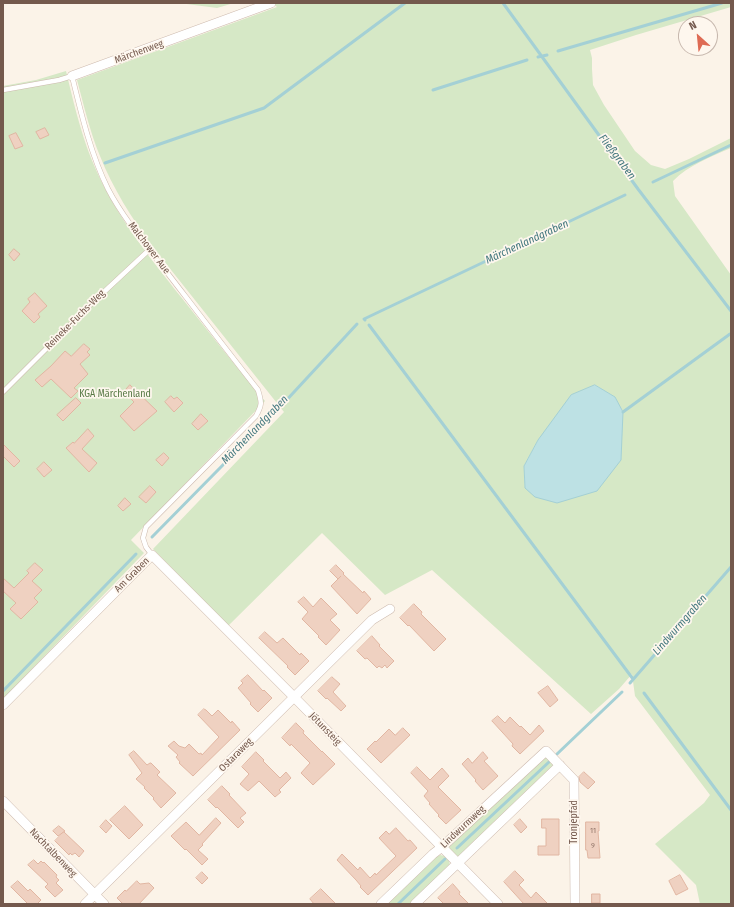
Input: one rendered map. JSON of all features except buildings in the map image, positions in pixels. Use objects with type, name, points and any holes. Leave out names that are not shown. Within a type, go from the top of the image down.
[{"type":"street","name":"Märchenweg","points":[[72,76],[271,3]]},
{"type":"street","name":"Jötunsteig","points":[[152,554],[498,904]]},
{"type":"street","name":"Am Graben","points":[[3,705],[152,554]]},
{"type":"street","name":"Ostaraweg","points":[[85,904],[372,620],[390,609]]},
{"type":"street","name":"Lindwurmweg","points":[[381,904],[546,751]]},
{"type":"street","name":"Tronjepfad","points":[[546,751],[574,780],[575,904]]},
{"type":"street","points":[[415,904],[560,765]]},
{"type":"street","name":"Nachtalbenweg","points":[[3,801],[104,904]]},
{"type":"lane","name":"Märchenweg","points":[[3,90],[72,76]]},
{"type":"lane","name":"Malchower Aue","points":[[72,76],[81,114],[102,175],[109,190],[124,215],[150,250],[258,390],[261,401]]},
{"type":"lane","name":"Reineke-Fuchs-Weg","points":[[3,392],[91,304],[150,250]]},
{"type":"lane","name":"Am Graben","points":[[152,554],[146,547],[143,538],[146,527],[256,416],[260,409],[261,401]]},
{"type":"green space","points":[[179,3],[234,3],[217,8]]},
{"type":"green space","points":[[272,3],[731,3],[731,7],[700,16],[678,16],[678,23],[590,50],[592,58],[593,85],[604,105],[635,151],[651,165],[665,169],[731,138],[731,148],[693,166],[673,181],[675,196],[731,275],[731,904],[700,904],[696,885],[655,844],[704,803],[710,795],[635,696],[632,674],[619,689],[591,714],[432,570],[385,595],[322,533],[228,626],[153,549],[284,412],[152,246],[130,214],[117,192],[96,147],[77,80],[277,7]],"holes":[[[595,385],[614,397],[623,412],[525,488],[524,466],[538,440]]]},
{"type":"green space","name":"KGA Märchenland","points":[[66,71],[87,147],[109,196],[131,231],[156,265],[265,401],[131,540],[144,553],[3,699],[3,86],[36,80]]},
{"type":"green space","points":[[548,757],[555,765],[458,857],[450,850],[449,846],[544,758]]},
{"type":"green space","points":[[440,855],[445,856],[448,859],[450,867],[410,904],[387,904],[434,858]]},
{"type":"water","points":[[595,385],[615,397],[623,412],[621,460],[597,491],[557,503],[535,497],[525,488],[524,466],[538,440],[571,395]]},
{"type":"waterway","points":[[105,163],[264,108],[405,3]]},
{"type":"waterway","name":"Fließgraben","points":[[503,3],[638,189],[731,311]]},
{"type":"waterway","points":[[558,51],[722,3]]},
{"type":"waterway","name":"Fließgraben","points":[[538,57],[547,55]]},
{"type":"waterway","points":[[433,90],[527,60]]},
{"type":"waterway","points":[[653,182],[731,145]]},
{"type":"waterway","name":"Märchenlandgraben","points":[[365,320],[364,319],[625,195]]},
{"type":"waterway","name":"Märchenlandgraben","points":[[152,537],[282,405],[357,324]]},
{"type":"waterway","points":[[369,325],[633,679]]},
{"type":"waterway","points":[[623,412],[730,334]]},
{"type":"waterway","name":"Märchenlandgraben","points":[[3,691],[136,554]]},
{"type":"waterway","name":"Lindwurmgraben","points":[[630,683],[731,567]]},
{"type":"waterway","name":"Lindwurmgraben","points":[[557,754],[622,692]]},
{"type":"waterway","points":[[644,693],[731,810]]},
{"type":"waterway","name":"Lindwurmgraben","points":[[457,848],[549,762]]},
{"type":"waterway","name":"Lindwurmgraben","points":[[398,904],[445,859]]}]
